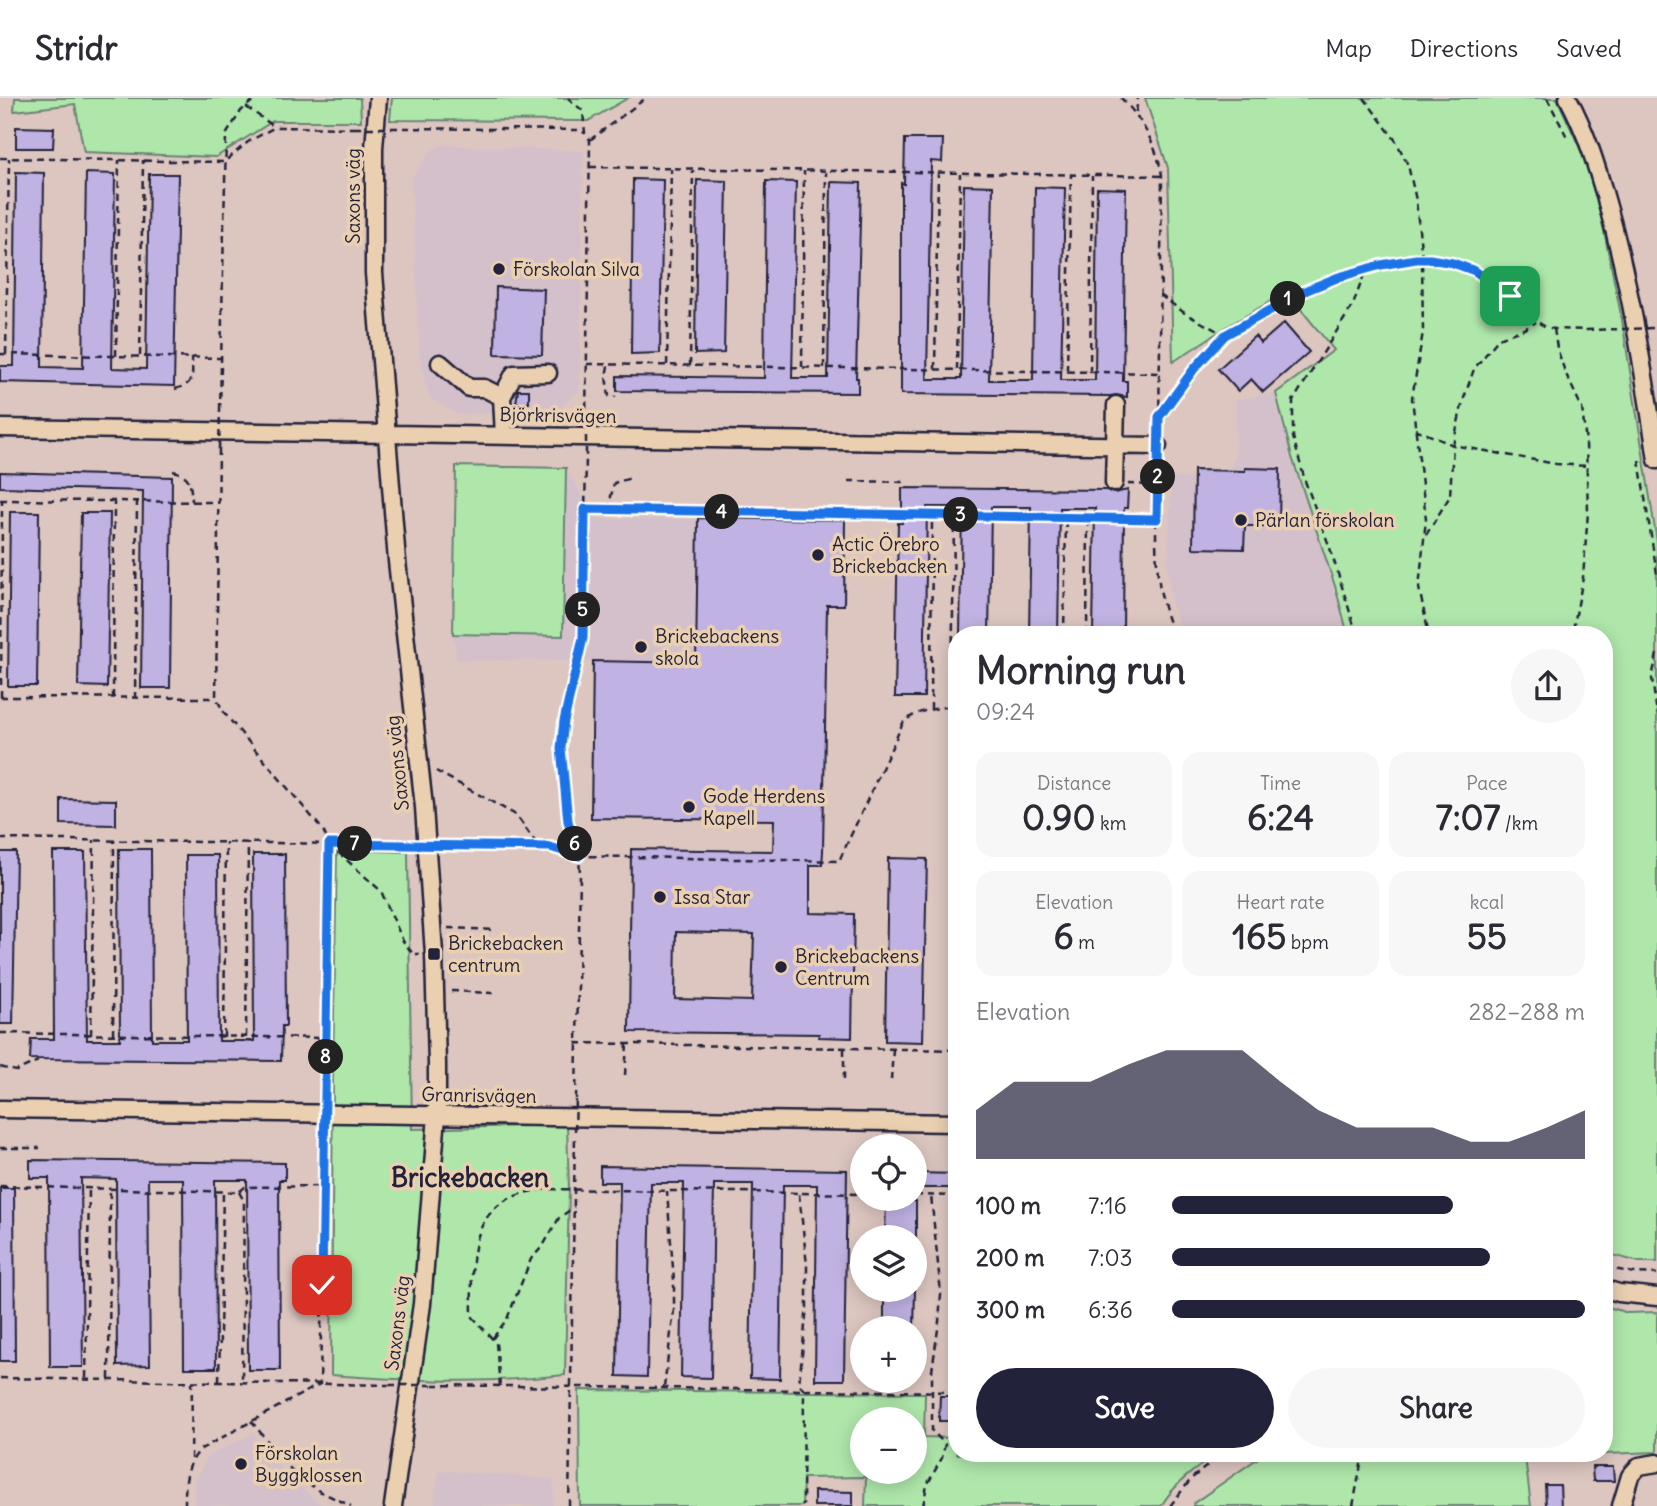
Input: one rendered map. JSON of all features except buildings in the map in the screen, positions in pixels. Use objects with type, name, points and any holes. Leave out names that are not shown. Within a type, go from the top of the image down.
[{"type":"street","name":"Saxons väg","points":[[378,98],[373,223],[385,434],[419,762],[435,954],[437,1115],[422,1304],[393,1506]]},
{"type":"street","points":[[1568,98],[1594,159],[1622,255],[1641,350],[1657,460]]},
{"type":"street","points":[[440,363],[469,388],[484,387],[502,397]]},
{"type":"street","points":[[504,436],[502,397],[514,374],[548,373]]},
{"type":"street","points":[[1115,483],[1116,405]]},
{"type":"street","name":"Björkrisvägen","points":[[0,428],[1158,446]]},
{"type":"street","name":"Granrisvägen","points":[[0,1109],[948,1123]]},
{"type":"street","points":[[1613,1291],[1657,1297]]},
{"type":"street","points":[[1620,1506],[1630,1476],[1639,1466],[1657,1462]]},
{"type":"path","points":[[256,98],[230,126],[226,135],[216,698],[225,714],[323,830],[329,844],[320,1384]]},
{"type":"path","points":[[568,98],[583,111],[585,133],[590,140],[583,638],[566,708],[561,748],[568,821],[579,856],[580,874],[569,1506]]},
{"type":"path","points":[[590,140],[646,98]]},
{"type":"path","points":[[1121,98],[1136,112],[1160,161],[1162,176],[1158,584],[1171,626]]},
{"type":"path","points":[[1136,112],[1138,98]]},
{"type":"path","points":[[1364,98],[1396,141],[1408,164],[1416,200],[1422,259],[1423,332],[1412,398],[1426,519],[1419,589],[1427,626]]},
{"type":"path","points":[[1547,98],[1570,143]]},
{"type":"path","points":[[246,107],[275,127]]},
{"type":"path","points":[[0,158],[225,162],[248,142],[275,127],[577,130],[585,133]]},
{"type":"path","points":[[6,354],[9,158]]},
{"type":"path","points":[[116,356],[120,160]]},
{"type":"path","points":[[140,356],[143,160]]},
{"type":"path","points":[[590,167],[1162,176]]},
{"type":"path","points":[[667,365],[671,169]]},
{"type":"path","points":[[690,366],[693,169]]},
{"type":"path","points":[[802,368],[804,170]]},
{"type":"path","points":[[824,368],[826,171]]},
{"type":"path","points":[[934,370],[939,173]]},
{"type":"path","points":[[957,370],[960,173]]},
{"type":"path","points":[[1067,372],[1071,174]]},
{"type":"path","points":[[1090,372],[1092,174]]},
{"type":"path","points":[[1159,417],[1194,369],[1225,335],[1307,290],[1366,270],[1422,259],[1453,263],[1475,271],[1510,296],[1536,322],[1554,329],[1657,328]]},
{"type":"path","points":[[1354,626],[1305,481],[1293,437],[1293,401],[1353,305],[1366,270]]},
{"type":"path","points":[[1160,295],[1186,314],[1225,335]]},
{"type":"path","points":[[1424,538],[1450,496],[1453,445],[1462,401],[1474,369],[1499,338],[1536,322]]},
{"type":"path","points":[[1621,326],[1623,335]]},
{"type":"path","points":[[1554,329],[1565,372],[1582,408],[1587,466],[1588,512],[1583,578],[1574,626]]},
{"type":"path","points":[[0,354],[220,358]]},
{"type":"path","points":[[175,389],[186,386],[191,381],[192,357]]},
{"type":"path","points":[[587,364],[1159,373]]},
{"type":"path","points":[[608,366],[606,377],[609,396],[616,397]]},
{"type":"path","points":[[1415,429],[1453,445],[1556,464],[1587,466]]},
{"type":"path","points":[[1639,458],[1657,574]]},
{"type":"path","points":[[173,471],[189,478],[192,501]]},
{"type":"path","points":[[608,510],[614,483],[631,478]]},
{"type":"path","points":[[848,481],[907,482]]},
{"type":"path","points":[[1115,483],[1158,485]]},
{"type":"path","points":[[216,698],[0,697],[1,500],[218,502]]},
{"type":"path","points":[[113,698],[114,501]]},
{"type":"path","points":[[135,699],[138,501]]},
{"type":"path","points":[[585,509],[1157,519]]},
{"type":"path","points":[[931,709],[932,515]]},
{"type":"path","points":[[953,626],[954,515]]},
{"type":"path","points":[[1064,626],[1066,517]]},
{"type":"path","points":[[1087,626],[1088,517]]},
{"type":"path","points":[[1657,654],[1652,678],[1657,714]]},
{"type":"path","points":[[0,839],[550,847],[579,856],[839,861],[903,723],[910,716],[948,707]]},
{"type":"path","points":[[419,762],[516,815],[539,847]]},
{"type":"path","points":[[91,1035],[94,840]]},
{"type":"path","points":[[113,1035],[114,840]]},
{"type":"path","points":[[224,1037],[226,842]]},
{"type":"path","points":[[246,1037],[248,842]]},
{"type":"path","points":[[329,844],[381,891],[403,942],[414,954],[435,954]]},
{"type":"path","points":[[448,928],[494,930]]},
{"type":"path","points":[[451,992],[493,993]]},
{"type":"path","points":[[0,1033],[326,1038]]},
{"type":"path","points":[[576,1044],[948,1050]]},
{"type":"path","points":[[625,1075],[627,1044]]},
{"type":"path","points":[[844,1048],[845,1079]]},
{"type":"path","points":[[891,1080],[893,1049]]},
{"type":"path","points":[[0,1068],[16,1071],[38,1061]]},
{"type":"path","points":[[0,1148],[40,1148]]},
{"type":"path","points":[[0,1186],[239,1192],[245,1187],[324,1186]]},
{"type":"path","points":[[86,1379],[89,1188]]},
{"type":"path","points":[[109,1380],[110,1189]]},
{"type":"path","points":[[500,1386],[496,1343],[472,1316],[471,1278],[478,1235],[487,1214],[503,1200],[526,1191],[574,1190],[850,1194]]},
{"type":"path","points":[[664,1387],[674,1310],[667,1191]]},
{"type":"path","points":[[219,1382],[223,1192]]},
{"type":"path","points":[[239,1192],[244,1201],[242,1382]]},
{"type":"path","points":[[799,1194],[807,1265],[806,1318],[799,1384],[804,1390],[803,1506]]},
{"type":"path","points":[[927,1195],[948,1196]]},
{"type":"path","points":[[923,1506],[927,1485],[942,1458],[945,1444],[932,1431],[932,1371],[941,1294],[931,1195]]},
{"type":"path","points":[[493,1338],[507,1319],[531,1259],[543,1247],[559,1218],[574,1207]]},
{"type":"path","points":[[1613,1269],[1657,1275]]},
{"type":"path","points":[[0,1378],[948,1392]]},
{"type":"path","points":[[185,1506],[185,1482],[191,1460],[192,1381]]},
{"type":"path","points":[[191,1460],[201,1449],[320,1384]]},
{"type":"path","points":[[251,1421],[293,1472],[319,1491],[351,1506]]},
{"type":"path","points":[[1170,1506],[1192,1478],[1212,1462]]},
{"type":"path","points":[[1353,1506],[1361,1462]]},
{"type":"shaded area","name":"Förskolan Silva","points":[[441,145],[583,151],[580,389],[555,413],[456,414],[430,398],[420,360],[411,179],[430,152]]},
{"type":"shaded area","name":"Pärlan förskolan","points":[[1276,393],[1292,458],[1346,626],[1180,626],[1171,602],[1167,562],[1172,477],[1194,479],[1194,470],[1228,471],[1235,458],[1236,400]]},
{"type":"shaded area","name":"Brickebackens skola","points":[[456,466],[566,468],[595,519],[800,519],[798,605],[827,605],[824,791],[681,789],[680,819],[591,818],[593,661],[457,660],[453,634]]},
{"type":"shaded area","name":"Förskolan Byggklossen","points":[[253,1433],[285,1472],[322,1506],[194,1506],[194,1482],[208,1456]]},
{"type":"shaded area","points":[[439,1470],[554,1479],[553,1506],[434,1506]]},
{"type":"green space","points":[[15,98],[360,98],[361,121],[273,121],[216,157],[84,152],[75,104],[14,111]]},
{"type":"green space","points":[[392,98],[628,98],[588,121],[390,120]]},
{"type":"green space","points":[[1145,98],[1557,98],[1593,177],[1622,320],[1657,542],[1657,1262],[1639,1262],[1613,1255],[1613,626],[1346,626],[1292,457],[1276,393],[1334,350],[1287,292],[1173,362],[1168,168]]},
{"type":"green space","points":[[456,466],[566,468],[563,636],[453,634]]},
{"type":"green space","points":[[337,850],[408,852],[412,1129],[567,1125],[569,1189],[565,1375],[448,1381],[331,1375]]},
{"type":"green space","points":[[1613,1308],[1628,1313],[1657,1312],[1657,1452],[1613,1454]]},
{"type":"green space","points":[[579,1390],[925,1393],[925,1407],[850,1407],[850,1477],[803,1478],[802,1506],[580,1506]]},
{"type":"green space","points":[[927,1437],[948,1438],[948,1462],[1206,1462],[1186,1477],[1161,1506],[865,1506],[866,1484],[927,1484]]},
{"type":"green space","points":[[1253,1462],[1526,1462],[1531,1506],[1193,1506]]},
{"type":"place","name":"Förskolan Silva","points":[[499,269]]},
{"type":"place","name":"Pärlan förskolan","points":[[1241,520]]},
{"type":"place","name":"Actic Örebro Brickebacken","points":[[818,555]]},
{"type":"place","name":"Brickebackens skola","points":[[641,647]]},
{"type":"place","name":"Gode Herdens Kapell","points":[[689,807]]},
{"type":"place","name":"Issa Star","points":[[660,897]]},
{"type":"place","name":"Brickebacken centrum","points":[[434,954]]},
{"type":"place","name":"Brickebackens Centrum","points":[[781,967]]},
{"type":"place","name":"Förskolan Byggklossen","points":[[241,1464]]},
{"type":"district","name":"Brickebacken","points":[[470,1177]]},
{"type":"route","points":[[322,1285],[329,844],[550,847],[579,856],[568,821],[561,748],[564,721],[583,638],[585,509],[1157,519],[1159,417],[1194,369],[1225,335],[1307,290],[1339,277],[1381,265],[1416,259],[1453,263],[1475,271],[1510,296]]}]
